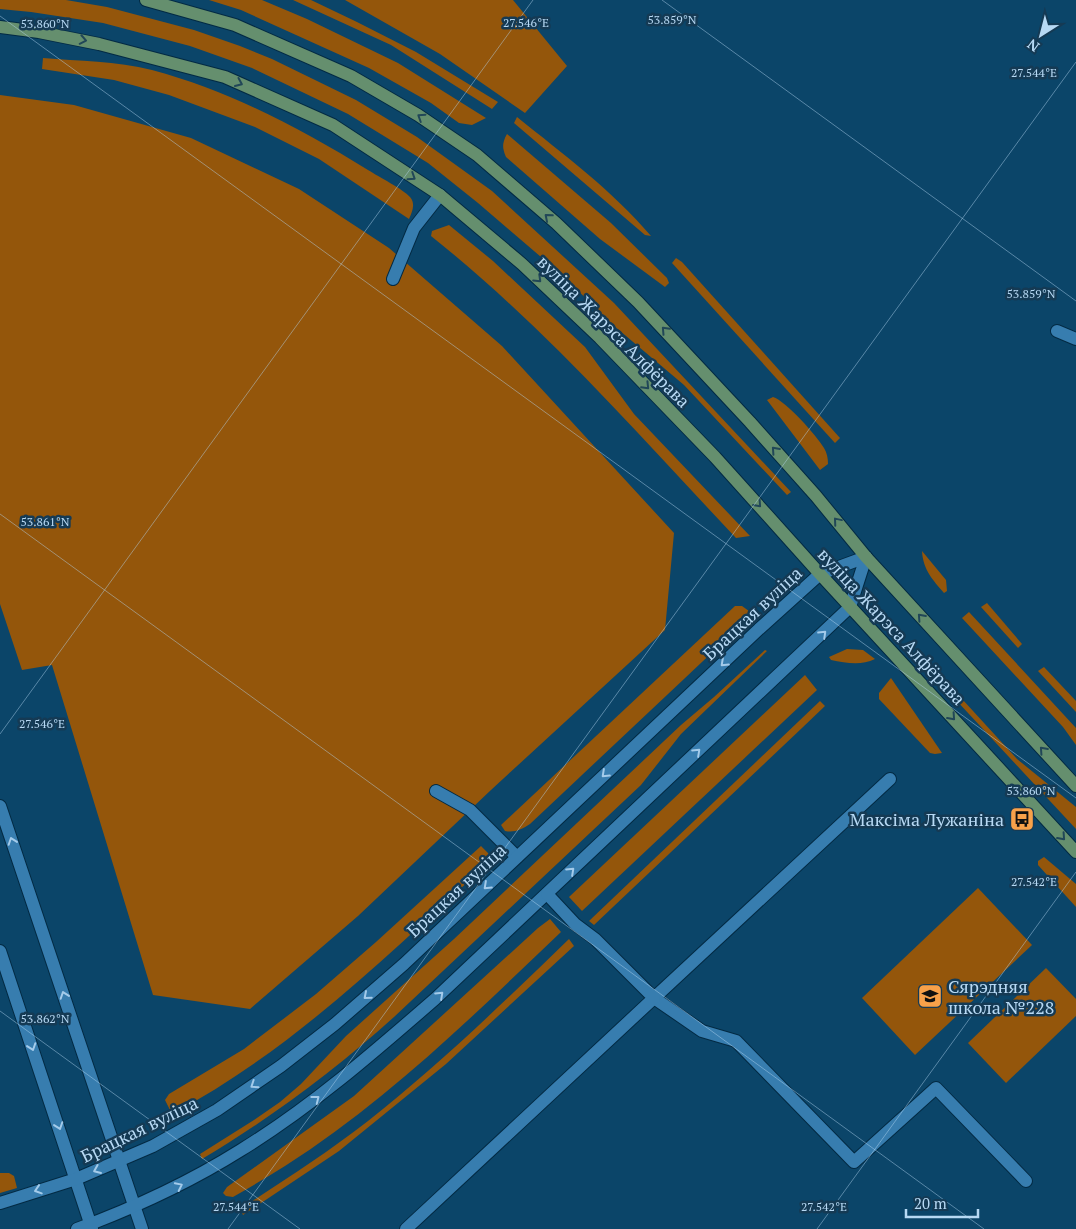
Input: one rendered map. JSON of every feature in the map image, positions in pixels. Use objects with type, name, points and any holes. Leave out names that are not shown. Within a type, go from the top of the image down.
[{"type":"main road","name":"вуліца Жарэса Алфёрава","points":[[146,0],[235,24],[351,76],[418,115],[477,155],[556,223],[638,302],[750,422],[816,496],[866,557],[1076,786]]},
{"type":"main road","name":"вуліца Жарэса Алфёрава","points":[[0,27],[39,32],[99,44],[225,77],[333,125],[440,195],[522,264],[600,338],[715,457],[850,607],[1076,852]]},
{"type":"street","points":[[393,279],[414,228],[440,195]]},
{"type":"street","points":[[1057,331],[1076,339]]},
{"type":"street","name":"Брацкая вуліца","points":[[0,1203],[76,1179],[153,1146],[217,1110],[281,1066],[335,1024],[404,964],[820,574],[866,557]]},
{"type":"street","points":[[77,1229],[92,1226],[187,1182],[242,1150],[309,1104],[365,1060],[435,999],[850,607],[866,557]]},
{"type":"street","points":[[406,1229],[890,779]]},
{"type":"street","points":[[436,791],[470,810],[517,857]]},
{"type":"street","points":[[0,806],[142,1229]]},
{"type":"street","points":[[547,894],[575,924],[595,939],[654,998],[702,1030],[736,1041],[854,1162],[936,1088],[1026,1182]]},
{"type":"street","points":[[0,951],[92,1226]]},
{"type":"shaded area","points":[[0,0],[66,0],[107,7],[194,30],[272,59],[356,100],[417,137],[492,191],[614,303],[791,492],[787,495],[684,385],[613,325],[562,275],[428,163],[348,114],[252,68],[190,46],[103,23],[0,9]]},
{"type":"shaded area","points":[[209,0],[262,0],[307,19],[398,63],[486,118],[472,125],[459,123],[431,103],[369,68],[241,10]]},
{"type":"shaded area","points":[[293,0],[311,0],[357,22],[416,52],[498,102],[492,109],[391,45]]},
{"type":"shaded area","points":[[345,0],[513,0],[567,66],[525,113],[440,54]]},
{"type":"shaded area","points":[[43,58],[111,63],[152,70],[237,100],[290,125],[402,190],[413,202],[409,219],[319,159],[255,127],[169,95],[114,80],[42,69]]},
{"type":"shaded area","points":[[0,95],[74,105],[191,138],[299,189],[389,248],[502,346],[674,533],[665,630],[491,790],[358,916],[250,1009],[153,995],[52,665],[22,670],[0,604]]},
{"type":"shaded area","points":[[517,117],[604,188],[651,236],[645,235],[514,123]]},
{"type":"shaded area","points":[[507,134],[611,223],[667,278],[669,283],[665,287],[600,239],[506,157],[503,146]]},
{"type":"shaded area","points":[[449,225],[493,261],[585,347],[634,414],[750,536],[736,538],[551,343],[472,270],[431,236],[432,231]]},
{"type":"shaded area","points":[[676,258],[682,262],[840,438],[835,443],[672,263]]},
{"type":"shaded area","points":[[773,397],[793,412],[824,448],[828,464],[820,470],[767,400]]},
{"type":"shaded area","points":[[922,551],[946,580],[947,591],[944,593],[926,569]]},
{"type":"shaded area","points":[[987,603],[1022,644],[1018,648],[981,607]]},
{"type":"shaded area","points":[[735,606],[742,606],[753,614],[530,824],[515,831],[505,831],[501,825]]},
{"type":"shaded area","points":[[969,612],[1076,728],[1076,745],[1063,727],[962,618]]},
{"type":"shaded area","points":[[847,649],[863,650],[875,659],[864,663],[853,663],[831,660],[829,657]]},
{"type":"shaded area","points":[[765,650],[767,651],[681,734],[641,785],[394,1017],[349,1056],[302,1092],[253,1127],[202,1159],[200,1154],[280,1102],[301,1084],[346,1036],[454,939],[681,725]]},
{"type":"shaded area","points":[[919,652],[1017,759],[1076,807],[1076,829],[915,656]]},
{"type":"shaded area","points":[[1044,667],[1076,701],[1076,712],[1038,671]]},
{"type":"shaded area","points":[[805,675],[817,690],[582,911],[569,897]]},
{"type":"shaded area","points":[[891,678],[942,753],[930,753],[879,699],[879,693]]},
{"type":"shaded area","points":[[820,701],[825,706],[802,728],[594,925],[589,921]]},
{"type":"shaded area","points":[[481,846],[490,858],[486,865],[337,1000],[257,1061],[216,1089],[172,1114],[165,1100],[169,1094],[244,1049],[316,994]]},
{"type":"shaded area","points":[[1044,857],[1076,884],[1076,907],[1038,865],[1038,861]]},
{"type":"shaded area","points":[[978,888],[1032,945],[915,1055],[862,998]]},
{"type":"shaded area","points":[[550,919],[561,932],[429,1056],[323,1141],[233,1197],[226,1196],[223,1193],[227,1187],[354,1096]]},
{"type":"shaded area","points":[[569,939],[574,946],[446,1064],[339,1151],[243,1215],[240,1209],[337,1144],[420,1078],[496,1010]]},
{"type":"shaded area","points":[[1046,968],[1076,999],[1076,1016],[1006,1083],[968,1043]]},
{"type":"shaded area","points":[[0,1173],[9,1173],[14,1176],[17,1188],[0,1193]]},
{"type":"place","name":"Максіма Лужаніна","points":[[1022,819]]},
{"type":"place","name":"Сярэдняя школа №228","points":[[930,996]]}]
